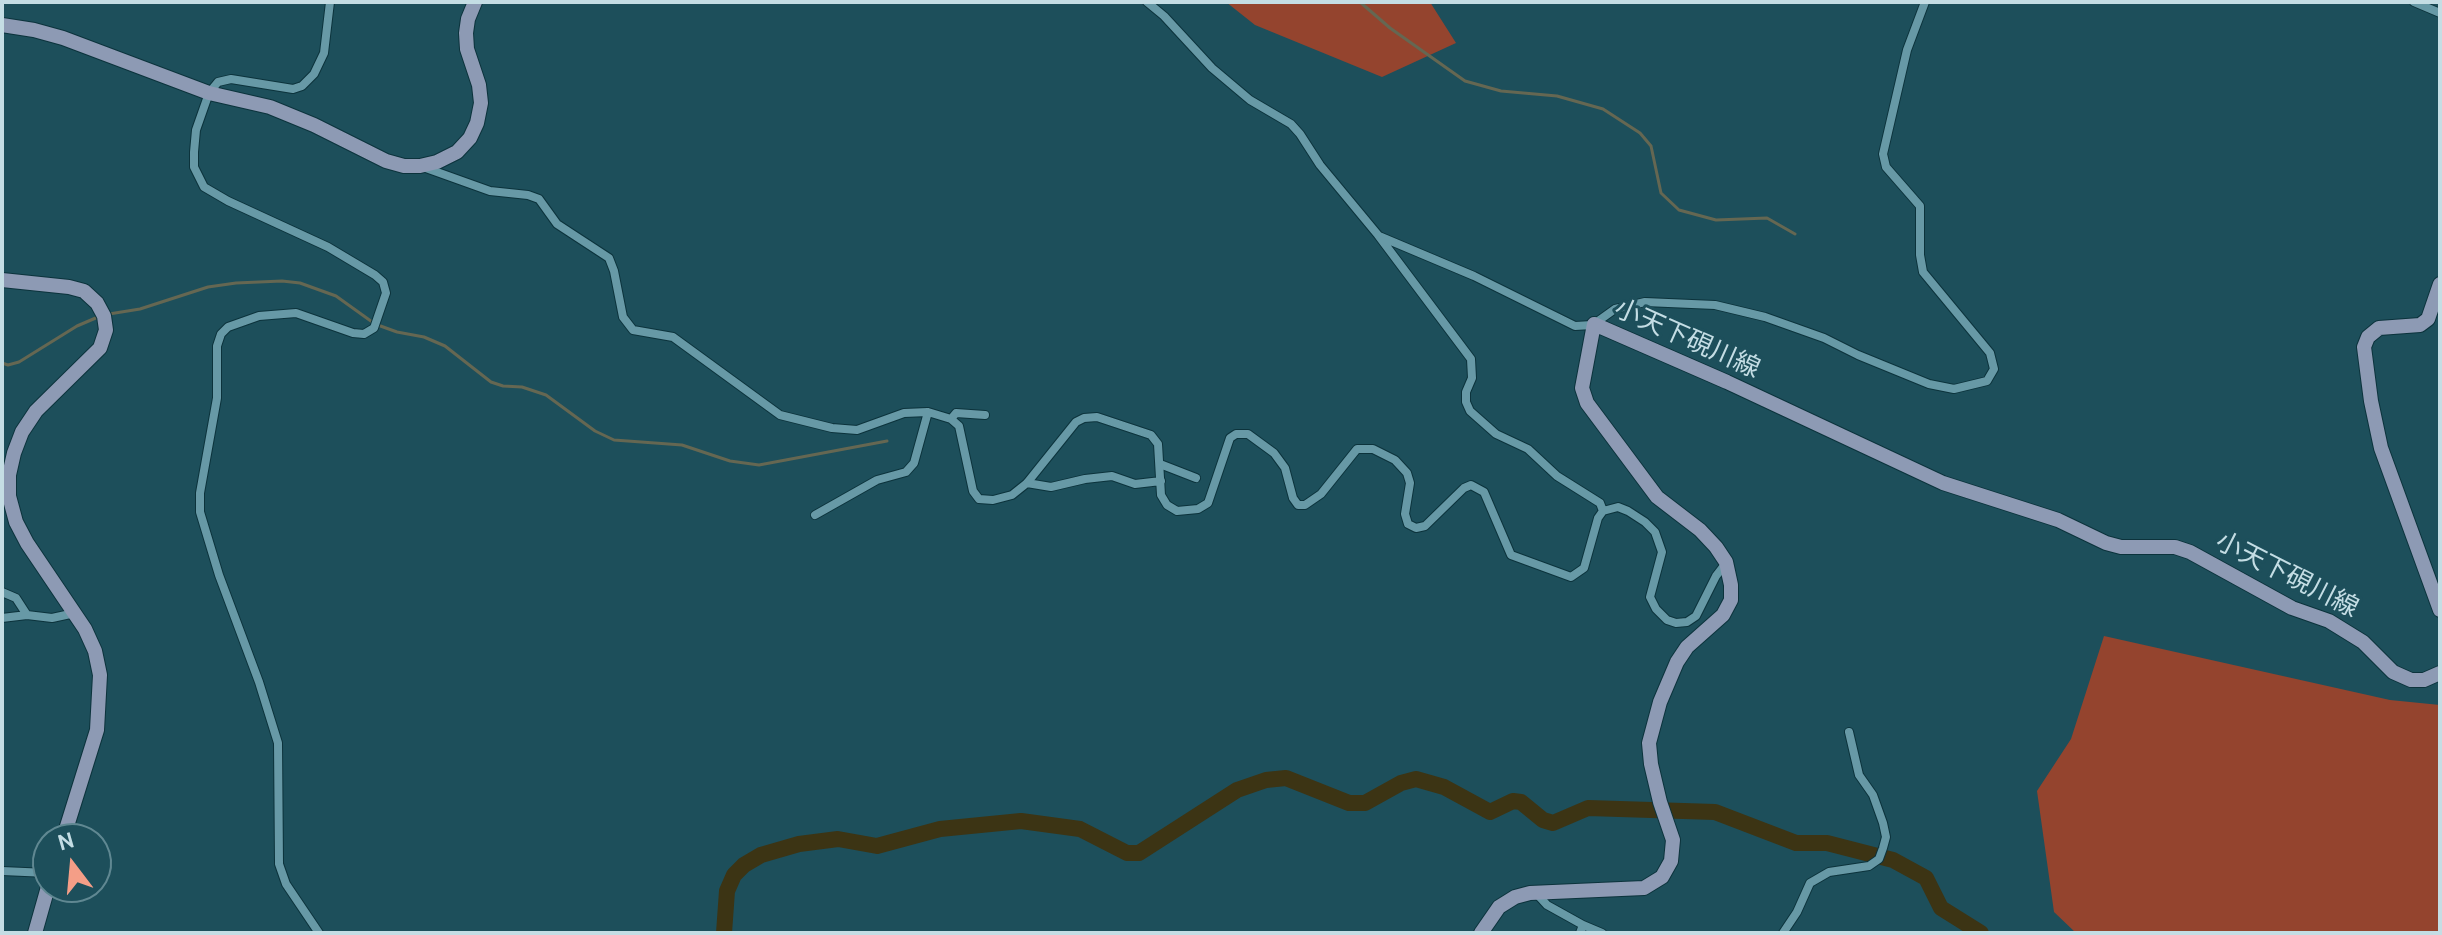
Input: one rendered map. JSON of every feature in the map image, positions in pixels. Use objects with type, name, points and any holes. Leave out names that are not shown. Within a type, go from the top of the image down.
[{"type":"main road","points":[[2,25],[63,38],[209,93],[289,113],[386,161],[420,166],[457,152],[470,138],[477,123],[481,103],[479,85],[467,49],[466,33],[475,2]]},
{"type":"main road","points":[[2,280],[84,291],[97,303],[106,330],[100,348],[36,411],[22,432],[9,475],[9,496],[16,522],[75,613],[95,651],[100,675],[101,704],[97,730],[68,823]]},
{"type":"main road","points":[[2440,284],[2428,319],[2420,325],[2379,328],[2368,337],[2364,347],[2381,448],[2440,610]]},
{"type":"main road","name":"小天下硯川線","points":[[1726,562],[1700,530],[1657,497],[1587,403],[1582,388],[1593,325],[1727,382],[1943,483],[2058,520],[2106,543],[2121,547],[2175,547],[2190,552],[2292,608],[2329,621],[2363,642],[2393,672],[2411,680],[2424,680],[2440,673]]},
{"type":"main road","points":[[1481,933],[1499,907],[1515,897],[1535,893],[1644,888],[1662,877],[1671,861],[1673,840],[1651,764],[1649,743],[1660,702],[1677,662],[1687,647],[1723,615],[1731,600],[1726,562]]},
{"type":"main road","points":[[35,933],[43,903]]},
{"type":"street","points":[[319,933],[286,884],[279,864],[278,743],[268,707],[219,575],[200,512],[200,493],[217,398],[217,346],[221,334],[228,327],[259,316],[296,313],[364,334],[374,328],[386,293],[383,282],[328,247],[204,187],[194,167],[194,152],[196,130],[209,93],[218,82],[231,79],[293,89],[302,86],[314,74],[324,53],[330,2]]},
{"type":"street","points":[[1147,2],[1212,68],[1250,100],[1291,124],[1471,359],[1472,378],[1466,392],[1470,411],[1496,434],[1528,449],[1557,476],[1600,503],[1603,511]]},
{"type":"street","points":[[1378,235],[1474,276],[1575,326],[1593,325],[1615,309],[1645,302],[1715,305],[1765,317],[1824,338],[1929,384],[1954,389],[1987,381],[1994,369],[1990,353],[1923,272],[1920,206],[1886,167],[1883,154],[1907,50],[1925,2]]},
{"type":"street","points":[[2414,2],[2440,13]]},
{"type":"street","points":[[420,166],[490,191],[539,199],[557,224],[609,258],[623,317],[633,330],[673,337],[780,415],[832,428],[857,430],[904,413],[928,412],[951,419],[959,426],[971,483],[979,499],[993,500],[1012,495],[1027,483],[1076,422],[1097,417],[1151,435],[1158,444],[1161,495],[1167,505],[1177,511],[1198,509],[1208,503],[1230,438],[1236,434],[1248,434],[1274,453],[1285,468],[1298,505],[1305,505],[1321,494],[1357,449],[1373,449],[1395,460],[1407,473],[1410,483],[1405,514],[1408,524],[1416,528],[1425,526],[1464,488],[1471,485],[1484,492],[1511,555],[1571,577],[1584,568],[1598,518],[1603,511],[1618,507],[1628,511],[1655,532],[1662,552],[1650,597],[1656,609],[1667,620],[1676,623],[1687,622],[1696,616],[1726,562]]},
{"type":"street","points":[[815,515],[877,480],[906,472],[914,463],[928,412]]},
{"type":"street","points":[[951,419],[956,413],[985,415]]},
{"type":"street","points":[[1160,464],[1196,478]]},
{"type":"street","points":[[1027,483],[1051,487],[1112,476],[1135,484],[1161,481]]},
{"type":"street","points":[[2,592],[16,598],[27,615]]},
{"type":"street","points":[[2,618],[27,615],[52,618],[75,613]]},
{"type":"street","points":[[1783,933],[1816,877],[1829,872],[1862,869],[1880,856],[1886,837],[1883,823],[1873,795],[1859,775],[1849,732]]},
{"type":"street","points":[[2,871],[32,872]]},
{"type":"street","points":[[1535,893],[1582,929],[1602,933]]},
{"type":"shaded area","points":[[1226,2],[1430,2],[1456,43],[1382,77],[1255,25]]},
{"type":"shaded area","points":[[2104,636],[2390,700],[2440,705],[2440,933],[2076,933],[2054,912],[2037,791],[2071,739]]},
{"type":"waterway","points":[[1360,2],[1390,28],[1465,81],[1501,91],[1557,96],[1603,109],[1640,133],[1651,146],[1661,193],[1679,210],[1716,220],[1767,218],[1795,234]]},
{"type":"waterway","points":[[109,314],[140,309],[208,287],[236,283],[300,283],[336,296],[375,324],[445,346],[491,382],[546,395],[595,431],[614,440],[682,445],[730,461],[759,465],[887,441]]},
{"type":"waterway","points":[[2,363],[19,362],[77,326],[98,317]]},
{"type":"waterway","points":[[724,933],[727,891],[734,875],[761,855],[799,844],[838,839],[877,846],[940,829],[1021,821],[1080,829],[1127,853],[1139,853],[1237,790],[1266,780],[1286,778],[1349,803],[1365,803],[1401,783],[1416,779],[1444,787],[1490,812],[1513,801],[1521,802],[1543,820],[1553,823],[1588,808],[1715,812],[1796,843],[1827,843],[1893,860],[1926,878],[1941,908],[1981,933]]}]
